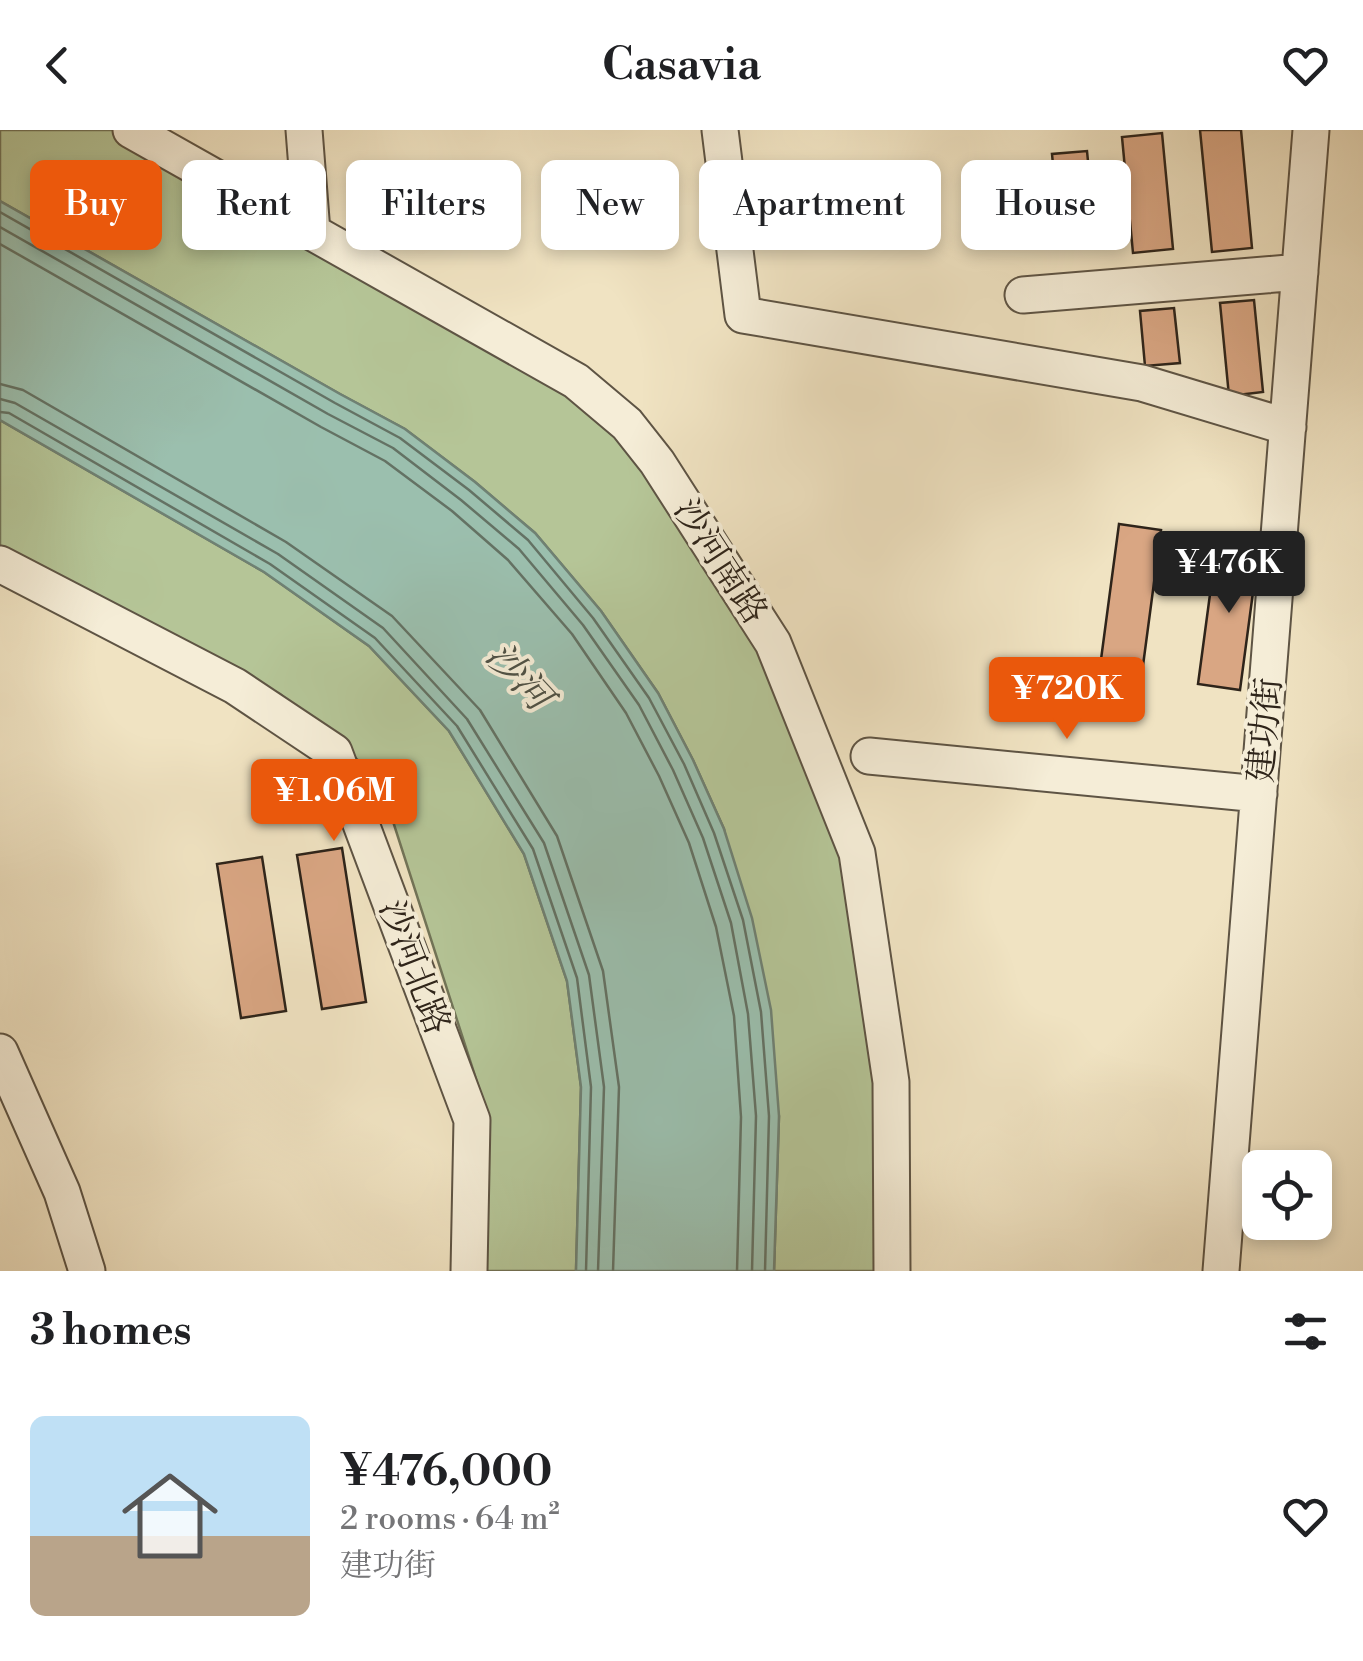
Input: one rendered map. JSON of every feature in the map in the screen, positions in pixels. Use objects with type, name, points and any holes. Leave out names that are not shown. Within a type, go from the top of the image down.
[{"type":"street","name":"沙河南路","points":[[131,130],[184,160]]},
{"type":"street","points":[[304,130],[306,160]]},
{"type":"street","points":[[720,130],[743,315],[1142,383],[1288,427]]},
{"type":"street","name":"建功街","points":[[1221,1271],[1311,130]]},
{"type":"street","name":"沙河南路","points":[[326,240],[576,381],[627,424],[657,462],[773,643],[857,853],[891,1082],[892,1271]]},
{"type":"street","points":[[1022,295],[1300,272]]},
{"type":"street","name":"沙河北路","points":[[0,564],[236,686],[334,752],[472,1120],[469,1271]]},
{"type":"street","points":[[869,756],[1259,794]]},
{"type":"street","points":[[0,1052],[62,1192],[87,1271]]},
{"type":"shaded area","points":[[0,130],[126,130],[182,164],[182,250],[325,250],[622,429],[766,648],[852,852],[886,1083],[885,1271],[774,1271],[779,1116],[724,829],[658,693],[601,611],[535,533],[405,429],[86,250],[162,250],[162,160],[30,160],[30,218],[0,201]]},
{"type":"shaded area","points":[[0,420],[264,572],[369,646],[449,731],[524,854],[567,981],[581,1087],[576,1271],[485,1271],[486,1110],[379,778],[280,694],[0,547]]},
{"type":"water","name":"沙河","points":[[0,201],[30,218],[30,250],[86,250],[405,429],[535,533],[601,611],[658,693],[724,829],[752,918],[771,1010],[779,1116],[774,1271],[576,1271],[581,1087],[567,981],[524,854],[449,731],[369,646],[264,572],[0,420]]},
{"type":"building","points":[[1200,130],[1241,130],[1252,248],[1212,252]]},
{"type":"building","points":[[1162,133],[1173,249],[1133,253],[1131,160],[1124,160],[1122,137]]},
{"type":"building","points":[[1087,151],[1088,160],[1053,160],[1052,154]]},
{"type":"building","points":[[1254,300],[1263,392],[1229,396],[1220,303]]},
{"type":"building","points":[[1174,308],[1180,363],[1145,366],[1140,311]]},
{"type":"building","points":[[1119,524],[1161,530],[1142,673],[1100,667]]},
{"type":"building","points":[[1217,542],[1259,547],[1240,690],[1198,684]]},
{"type":"building","points":[[342,848],[366,1002],[322,1009],[297,855]]},
{"type":"building","points":[[262,857],[286,1011],[241,1018],[217,864]]}]
